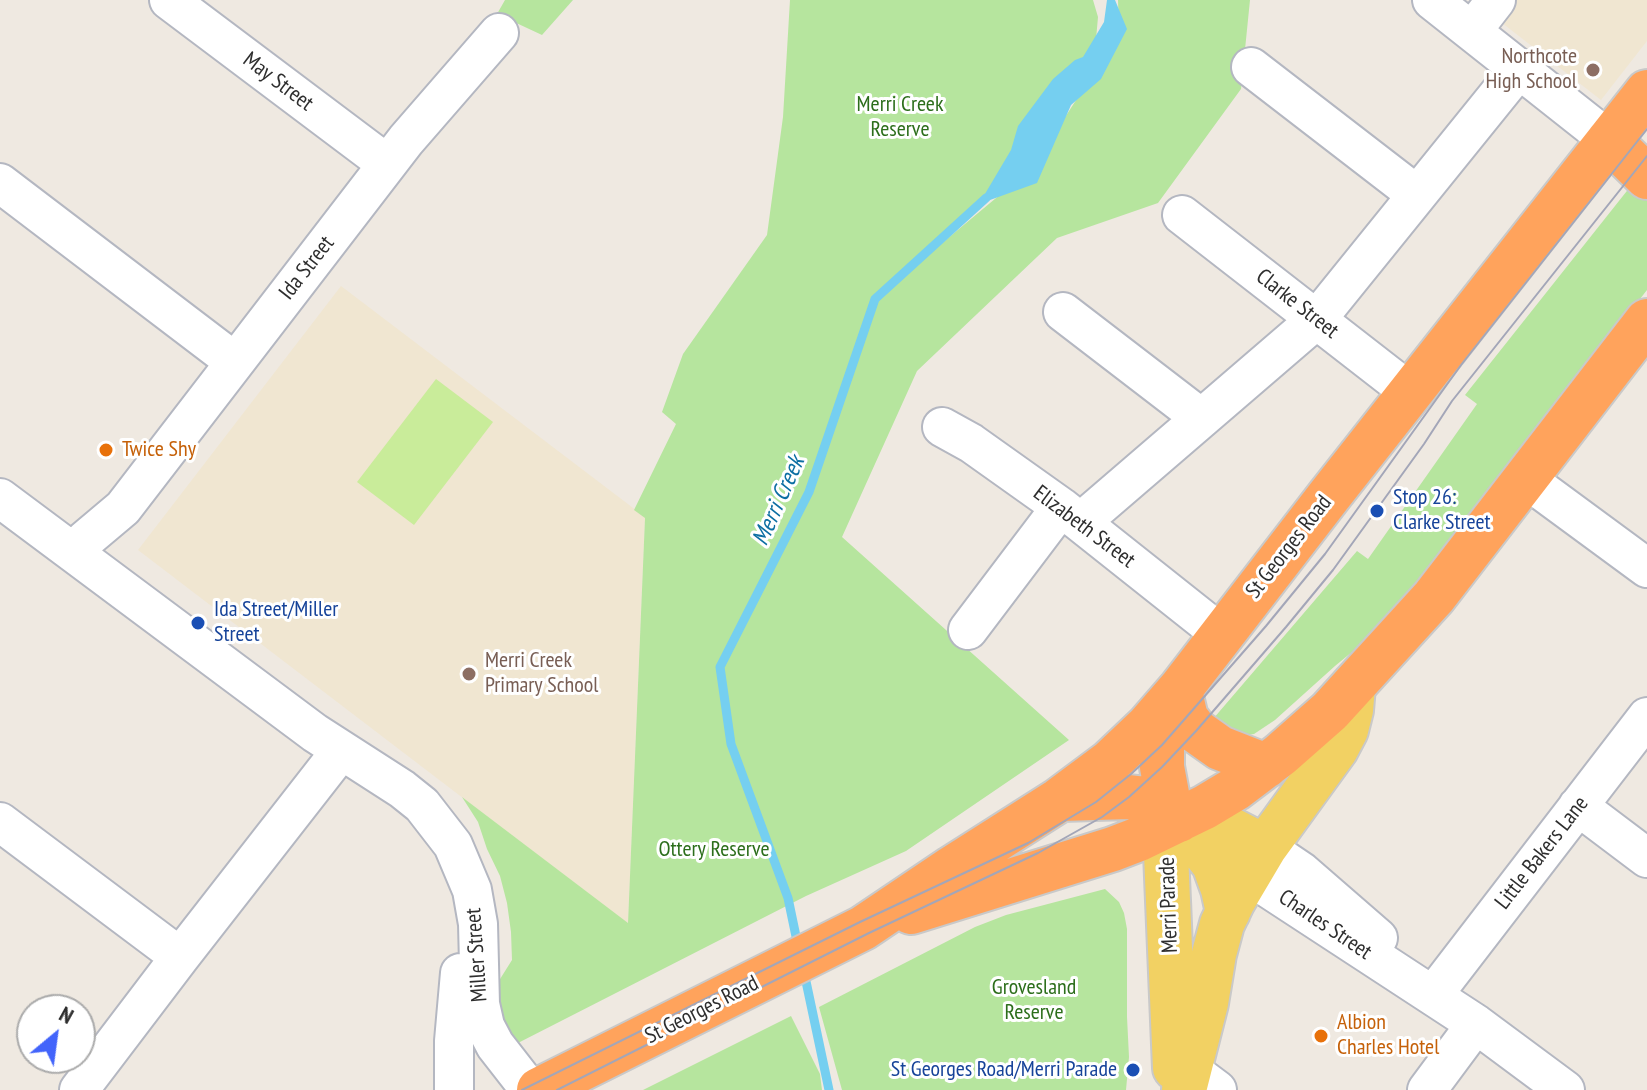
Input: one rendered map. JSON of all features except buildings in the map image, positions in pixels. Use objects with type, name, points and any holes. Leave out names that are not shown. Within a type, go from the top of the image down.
[{"type":"highway","name":"St Georges Road","points":[[539,1090],[863,928],[1050,806],[1121,752],[1181,688],[1411,393],[1628,142],[1647,92]]},
{"type":"highway","points":[[1628,142],[1647,177]]},
{"type":"highway","name":"St Georges Road","points":[[863,928],[1113,849],[1179,820],[1235,789],[1266,766],[1330,711],[1434,597],[1647,321]]},
{"type":"highway","points":[[1181,688],[1186,718],[1196,731],[1220,748],[1266,766]]},
{"type":"highway","points":[[1179,820],[1164,788],[1162,745],[1170,710],[1181,688]]},
{"type":"highway","points":[[1050,806],[1102,797],[1147,799],[1179,820]]},
{"type":"main road","name":"Merri Parade","points":[[1191,1085],[1217,940],[1247,878],[1336,749],[1346,730],[1353,686]]},
{"type":"main road","name":"Merri Parade","points":[[1179,820],[1170,836],[1166,853],[1191,1085]]},
{"type":"main road","name":"Charles Street","points":[[1179,820],[1247,878]]},
{"type":"street","name":"May Street","points":[[169,0],[387,164]]},
{"type":"street","points":[[1432,0],[1519,69],[1628,142]]},
{"type":"street","points":[[1472,31],[1496,0]]},
{"type":"street","name":"Ida Street","points":[[84,560],[85,540],[123,508],[387,164],[499,33]]},
{"type":"street","points":[[1251,67],[1417,195]]},
{"type":"street","points":[[968,630],[1071,514],[1201,418],[1317,319],[1519,69]]},
{"type":"street","points":[[0,183],[235,362]]},
{"type":"street","name":"Clarke Street","points":[[1182,215],[1411,393]]},
{"type":"street","points":[[1063,312],[1201,418]]},
{"type":"street","name":"Elizabeth Street","points":[[942,427],[971,443],[1071,514],[1221,634]]},
{"type":"street","points":[[1526,479],[1647,568]]},
{"type":"street","name":"Miller Street","points":[[0,498],[326,745],[405,821],[426,851],[456,924],[460,988],[454,1041],[454,1090]]},
{"type":"street","name":"Little Bakers Lane","points":[[1437,990],[1647,717]]},
{"type":"street","points":[[79,1090],[180,957],[326,745]]},
{"type":"street","name":"Miller Street","points":[[326,745],[411,795],[453,845],[466,873],[475,906],[479,936],[480,1004],[485,1026],[495,1045],[530,1090]]},
{"type":"street","points":[[1578,806],[1647,858]]},
{"type":"street","points":[[0,822],[180,957]]},
{"type":"street","name":"Charles Street","points":[[1247,878],[1287,860],[1476,1024]]},
{"type":"street","name":"Charles Street","points":[[1247,878],[1476,1024],[1565,1090]]},
{"type":"street","points":[[1427,1090],[1476,1024]]},
{"type":"shaded area","name":"Northcote High School","points":[[1512,0],[1647,0],[1647,41],[1601,100],[1497,19]]},
{"type":"shaded area","name":"Merri Creek Primary School","points":[[341,286],[645,517],[628,924],[138,550]]},
{"type":"green space","points":[[505,0],[573,0],[542,35],[497,14]]},
{"type":"green space","points":[[790,0],[1093,0],[1098,17],[1094,62],[1032,156],[893,284],[1032,168],[1119,34],[1118,0],[1250,0],[1241,89],[1158,203],[1057,238],[917,371],[842,537],[1069,740],[906,851],[806,896],[516,1044],[490,995],[512,960],[507,903],[500,876],[478,822],[462,797],[628,923],[645,518],[634,510],[676,424],[662,412],[683,354],[767,235],[783,117]]},
{"type":"green space","points":[[1634,182],[1647,192],[1647,290],[1386,624],[1275,720],[1254,734],[1241,736],[1213,719],[1357,551],[1368,559],[1477,404],[1465,395]]},
{"type":"green space","points":[[436,379],[493,422],[414,525],[357,482]]},
{"type":"green space","name":"Grovesland Reserve","points":[[1105,889],[1119,902],[1127,929],[1129,1057],[1126,1090],[842,1090],[819,1007],[975,927],[1006,915]]},
{"type":"green space","points":[[791,1016],[820,1074],[822,1090],[643,1090]]},
{"type":"water","points":[[1107,0],[1115,0],[1127,29],[1101,79],[1071,105],[1037,183],[979,204],[1011,150],[1018,126],[1053,79],[1083,57],[1104,22]]},
{"type":"waterway","name":"Merri Creek","points":[[798,946],[788,898],[731,744],[720,667],[809,492],[875,299],[986,198]]},
{"type":"waterway","name":"Merri Creek","points":[[804,972],[829,1090]]},
{"type":"tram line","points":[[522,1090],[860,922],[1028,843],[1096,802],[1131,774],[1162,745],[1325,554],[1461,365],[1647,129]]},
{"type":"tram line","points":[[557,1090],[869,933],[1038,853],[1102,817],[1129,797],[1196,731],[1333,570],[1452,401],[1647,156]]},
{"type":"place","name":"Northcote High School","points":[[1593,70]]},
{"type":"place","name":"Twice Shy","points":[[106,450]]},
{"type":"place","name":"Stop 26: Clarke Street","points":[[1377,511]]},
{"type":"place","name":"Ida Street/Miller Street","points":[[198,623]]},
{"type":"place","name":"Merri Creek Primary School","points":[[469,674]]},
{"type":"place","name":"Albion Charles Hotel","points":[[1321,1036]]},
{"type":"place","name":"St Georges Road/Merri Parade","points":[[1133,1070]]},
{"type":"park label","name":"Merri Creek Reserve","points":[[900,118]]},
{"type":"park label","name":"Ottery Reserve","points":[[714,850]]}]
